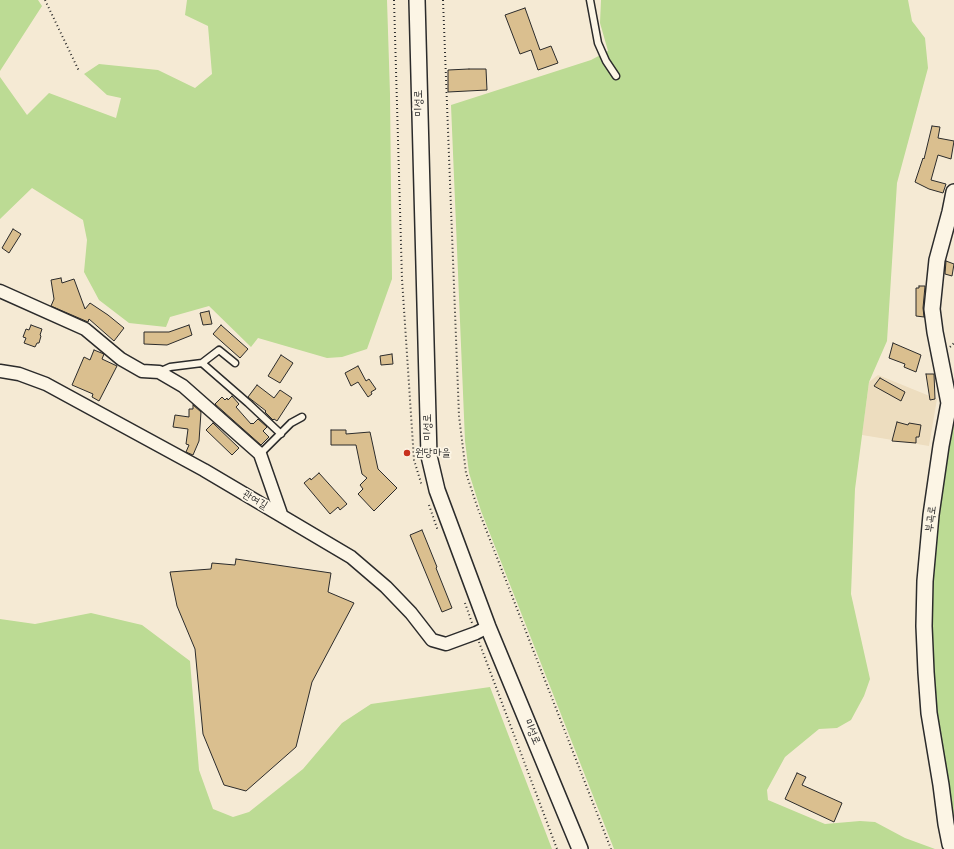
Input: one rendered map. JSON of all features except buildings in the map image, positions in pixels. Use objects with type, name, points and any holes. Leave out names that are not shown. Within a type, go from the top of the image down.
[{"type":"street","name":"미성로","points":[[417,0],[428,456],[437,490],[488,627],[580,849]]},
{"type":"street","name":"부곡로","points":[[954,192],[937,260],[932,309],[949,403],[931,515],[925,581],[924,626],[929,713],[947,830],[950,844],[954,845]]},
{"type":"street","points":[[0,291],[85,329],[121,359],[142,371],[159,372],[183,386],[260,454],[281,514]]},
{"type":"street","name":"관여길","points":[[0,371],[18,374],[46,384],[204,470],[281,514],[351,557],[386,587],[411,613],[432,640],[446,644],[488,627]]},
{"type":"lane","points":[[590,0],[598,43],[606,61],[616,76]]},
{"type":"lane","points":[[159,372],[170,367],[202,364],[219,350],[235,363]]},
{"type":"lane","points":[[202,364],[248,403],[281,434]]},
{"type":"lane","points":[[260,454],[291,422],[302,417]]},
{"type":"path","points":[[45,0],[79,71]]},
{"type":"path","points":[[443,0],[459,416],[466,473],[478,509],[611,849]]},
{"type":"shaded area","points":[[878,375],[937,399],[929,446],[862,435],[869,382]]},
{"type":"green space","points":[[0,0],[38,0],[42,6],[0,71]]},
{"type":"green space","points":[[187,0],[387,0],[390,94],[392,279],[367,349],[342,357],[327,358],[258,338],[251,347],[209,306],[170,317],[166,327],[129,323],[99,300],[84,272],[87,240],[83,220],[32,188],[0,219],[0,77],[27,115],[49,93],[116,118],[121,98],[107,95],[84,74],[99,64],[158,70],[195,88],[212,74],[208,26],[185,15]]},
{"type":"green space","points":[[601,0],[908,0],[912,21],[925,38],[928,68],[897,183],[887,341],[869,382],[855,489],[851,594],[870,679],[864,696],[851,720],[837,728],[819,729],[785,757],[767,790],[768,800],[825,824],[860,821],[875,822],[905,838],[935,849],[614,849],[481,511],[469,473],[465,441],[451,105],[591,60],[608,51],[600,23]]},
{"type":"green space","points":[[954,409],[954,837],[931,712],[931,563]]},
{"type":"green space","points":[[91,613],[142,625],[190,661],[199,770],[213,809],[233,817],[249,812],[303,769],[342,723],[371,704],[490,687],[552,849],[0,849],[0,619],[35,624]]},
{"type":"place","name":"원당마을","points":[[407,453]]}]
